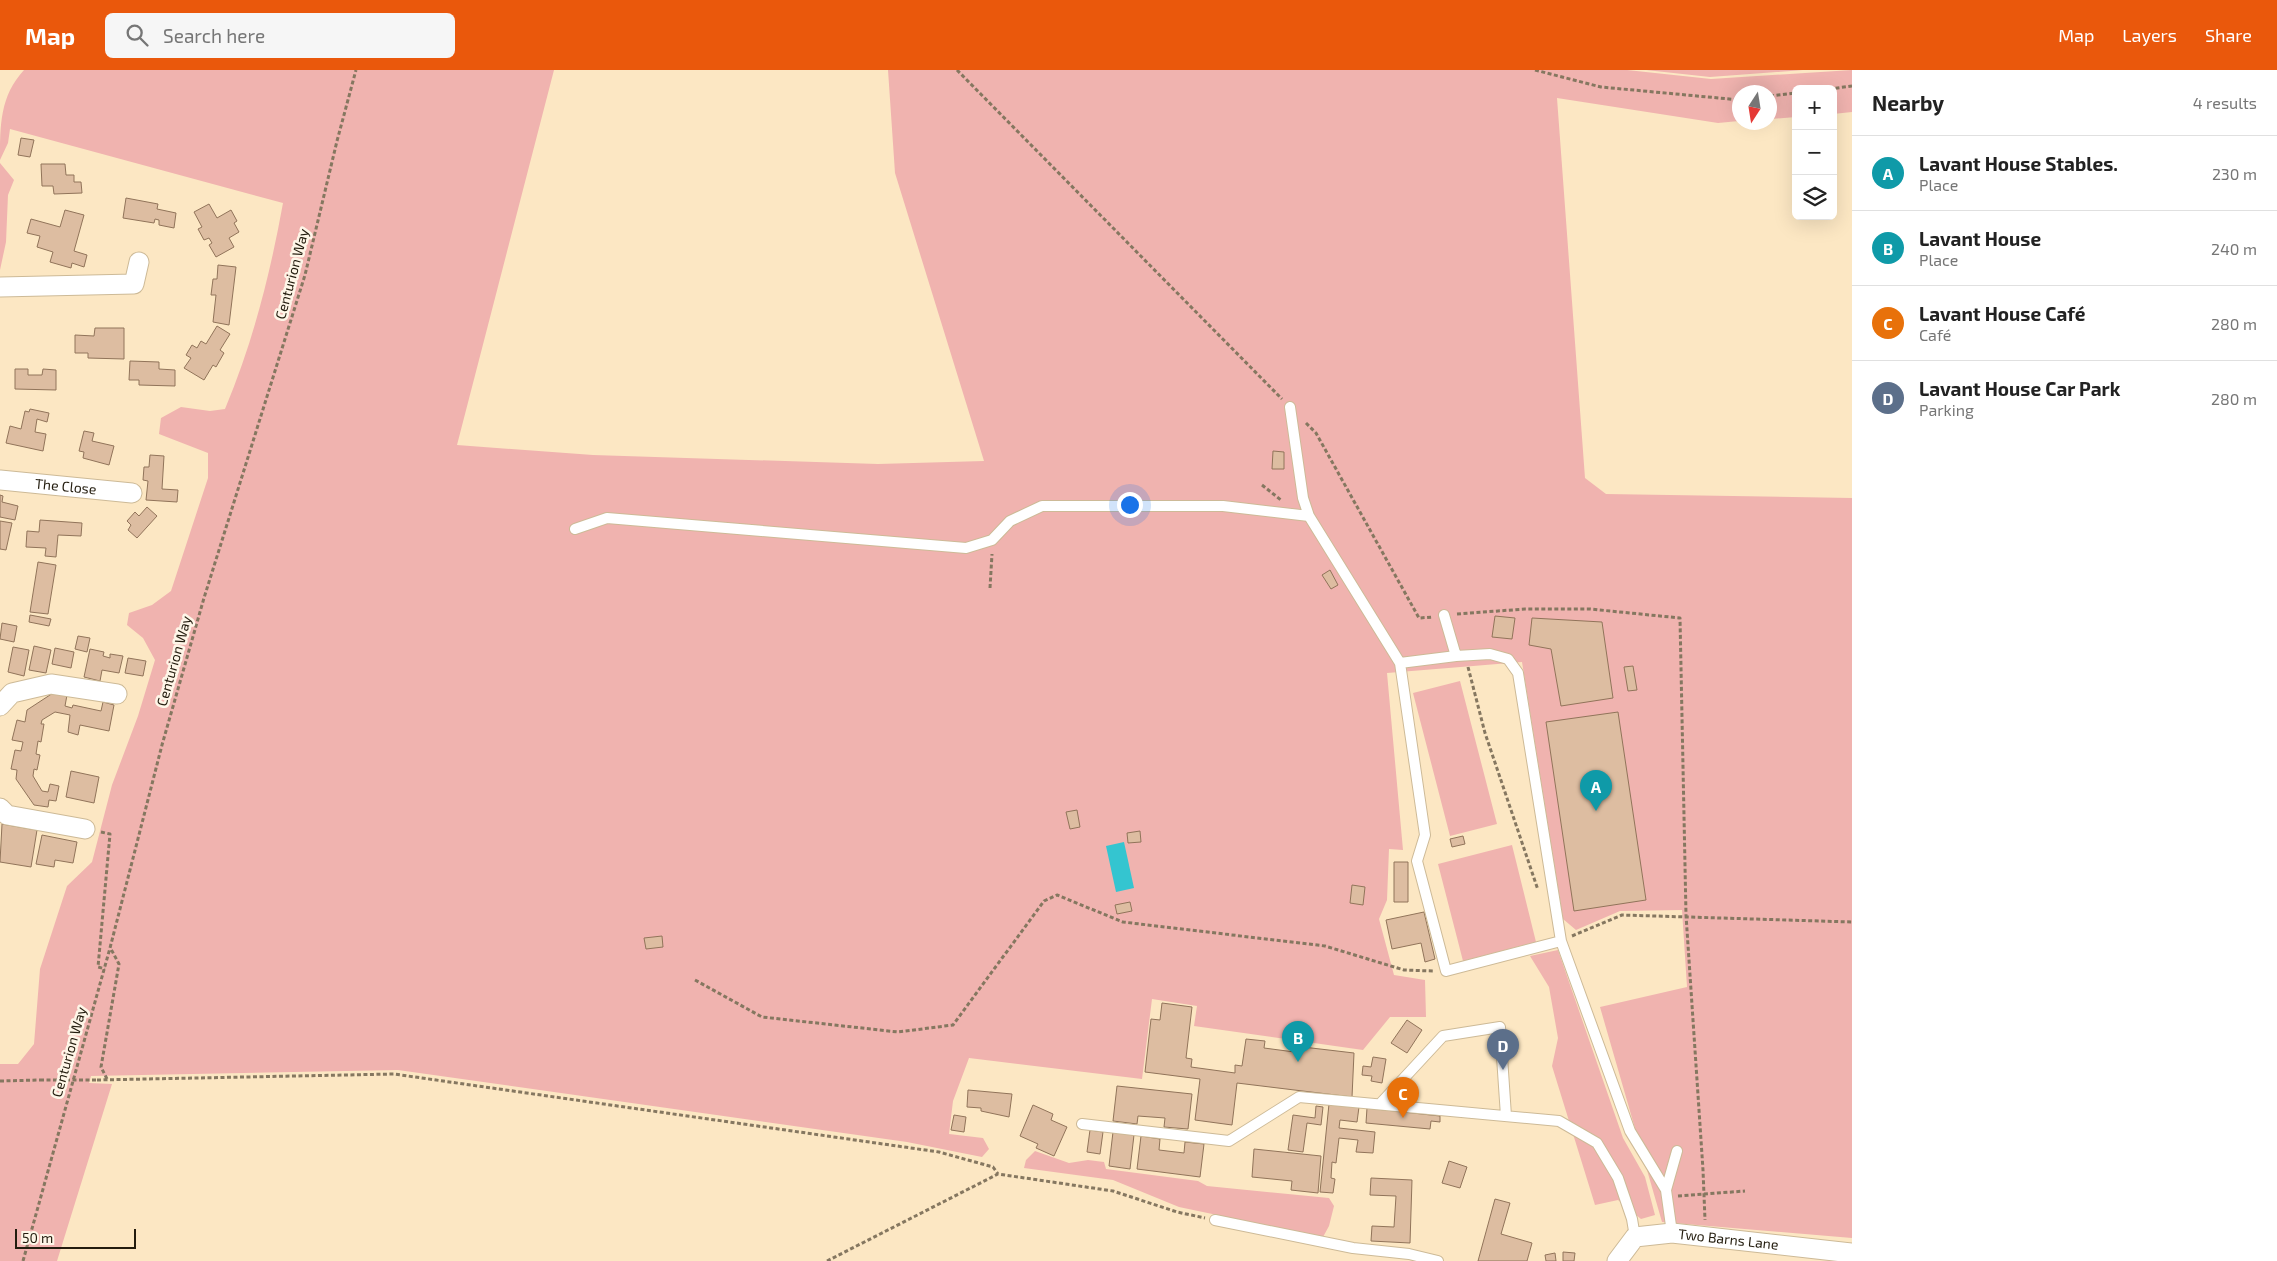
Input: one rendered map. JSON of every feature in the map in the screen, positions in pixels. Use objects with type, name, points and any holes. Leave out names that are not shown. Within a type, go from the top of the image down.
[{"type":"street","points":[[0,287],[134,284],[139,262]]},
{"type":"street","name":"The Close","points":[[0,480],[132,493]]},
{"type":"street","points":[[0,706],[12,693],[51,684],[117,694]]},
{"type":"street","points":[[0,808],[7,815],[85,829]]},
{"type":"street","name":"Two Barns Lane","points":[[1635,1238],[1672,1232],[1852,1253]]},
{"type":"street","points":[[1617,1261],[1635,1238]]},
{"type":"lane","points":[[1290,407],[1308,511],[1400,663],[1425,835],[1417,861],[1446,971],[1561,941]]},
{"type":"lane","points":[[575,529],[607,518],[966,548],[992,540],[1010,521],[1042,506],[1223,506],[1308,511]]},
{"type":"lane","points":[[1444,615],[1460,656]]},
{"type":"lane","points":[[1400,663],[1490,654],[1508,658],[1518,673],[1561,941],[1630,1131],[1666,1193],[1672,1232]]},
{"type":"lane","points":[[1380,1104],[1443,1036],[1500,1027],[1506,1116]]},
{"type":"lane","points":[[1082,1124],[1229,1141],[1298,1097],[1559,1122],[1597,1144],[1618,1178],[1632,1219],[1635,1238]]},
{"type":"lane","points":[[1666,1193],[1677,1150]]},
{"type":"lane","points":[[1216,1220],[1353,1248],[1408,1254],[1438,1261]]},
{"type":"path","name":"Centurion Way","points":[[23,1261],[110,948],[162,745],[202,607],[305,275],[356,70]]},
{"type":"path","points":[[957,70],[1316,433],[1419,618],[1525,609],[1590,609],[1680,618],[1686,915],[1706,1235]]},
{"type":"path","points":[[1535,70],[1601,87],[1732,99]]},
{"type":"path","points":[[1837,88],[1852,86]]},
{"type":"path","points":[[1777,95],[1792,93]]},
{"type":"path","points":[[1262,485],[1285,502],[1308,511]]},
{"type":"path","points":[[990,588],[992,540]]},
{"type":"path","points":[[1460,656],[1539,892]]},
{"type":"path","points":[[85,829],[110,834],[98,967],[104,969]]},
{"type":"path","points":[[695,980],[762,1017],[898,1032],[952,1025],[1044,901],[1058,895],[1123,922],[1324,946],[1404,970],[1446,971]]},
{"type":"path","points":[[1561,941],[1622,915],[1686,915],[1852,922]]},
{"type":"path","points":[[107,1079],[101,1067],[119,964],[110,948]]},
{"type":"path","points":[[0,1081],[394,1074],[939,1152],[993,1167],[998,1174]]},
{"type":"path","points":[[827,1261],[998,1174],[1113,1191],[1177,1212],[1216,1220]]},
{"type":"path","points":[[1666,1193],[1704,1194],[1745,1191]]},
{"type":"shaded area","points":[[24,70],[554,70],[457,445],[593,455],[878,464],[984,461],[895,173],[888,70],[1627,70],[1711,79],[1852,70],[1852,112],[1837,114],[1837,85],[1792,85],[1792,117],[1777,118],[1777,85],[1732,85],[1732,122],[1718,123],[1557,98],[1585,478],[1606,494],[1852,498],[1852,1238],[1662,1222],[1600,1007],[1687,987],[1682,910],[1620,911],[1576,930],[1563,919],[1522,662],[1387,673],[1403,850],[1389,849],[1387,900],[1379,919],[1394,975],[1425,980],[1426,1017],[1390,1017],[1363,1050],[1194,1026],[1197,1006],[1152,999],[1142,1079],[969,1058],[953,1101],[949,1134],[983,1138],[989,1149],[982,1157],[907,1142],[398,1070],[91,1076],[89,1083],[112,1084],[57,1261],[0,1261],[0,1064],[18,1064],[34,1044],[40,969],[67,886],[92,862],[112,785],[138,716],[155,660],[143,638],[127,625],[129,613],[152,605],[171,591],[208,478],[208,453],[159,434],[161,418],[181,407],[210,411],[225,409],[244,359],[260,308],[283,203],[10,129],[8,143],[0,160],[0,135],[3,112],[10,90]]},
{"type":"shaded area","points":[[1646,70],[1803,70],[1710,77]]},
{"type":"shaded area","points":[[0,163],[14,180],[8,195],[6,242],[0,270]]},
{"type":"shaded area","points":[[1460,681],[1497,824],[1450,836],[1413,693]]},
{"type":"shaded area","points":[[1512,845],[1536,942],[1463,961],[1438,864]]},
{"type":"shaded area","points":[[1558,950],[1623,1138],[1645,1177],[1655,1215],[1641,1219],[1618,1200],[1595,1205],[1552,1066],[1558,1038],[1549,987],[1530,956]]},
{"type":"shaded area","points":[[1035,1151],[1069,1163],[1088,1160],[1104,1162],[1106,1169],[1198,1181],[1207,1186],[1329,1198],[1334,1206],[1329,1226],[1323,1237],[1179,1207],[1113,1180],[1024,1168],[1026,1160]]},
{"type":"water","points":[[1124,842],[1134,888],[1116,892],[1106,846]]},
{"type":"building","points":[[21,138],[34,140],[30,157],[18,155]]},
{"type":"building","points":[[41,164],[65,164],[66,175],[74,175],[74,182],[81,182],[82,193],[54,194],[53,186],[42,186]]},
{"type":"building","points":[[126,198],[158,204],[157,209],[176,213],[174,228],[159,225],[159,220],[155,219],[154,223],[123,218]]},
{"type":"building","points":[[209,204],[217,218],[231,210],[237,221],[234,223],[239,232],[229,238],[234,247],[216,257],[209,245],[212,243],[209,238],[204,240],[198,229],[202,227],[194,212]]},
{"type":"building","points":[[65,210],[84,215],[74,251],[87,255],[84,267],[72,263],[71,268],[50,262],[53,252],[37,247],[40,236],[27,233],[31,219],[60,227]]},
{"type":"building","points":[[218,265],[236,267],[229,325],[213,322],[216,295],[211,295],[213,279],[217,279]]},
{"type":"building","points":[[217,326],[230,334],[220,350],[224,353],[216,367],[213,365],[204,380],[184,368],[191,358],[186,355],[192,345],[197,348],[201,341],[206,344]]},
{"type":"building","points":[[95,328],[124,328],[124,359],[88,358],[88,353],[75,353],[75,335],[94,336]]},
{"type":"building","points":[[130,361],[159,362],[159,369],[175,370],[175,386],[139,385],[139,380],[129,380]]},
{"type":"building","points":[[15,369],[28,369],[28,375],[42,375],[43,369],[56,370],[56,390],[15,389]]},
{"type":"building","points":[[30,409],[49,413],[47,422],[37,419],[35,432],[46,434],[43,451],[6,443],[10,426],[21,429],[25,411],[29,412]]},
{"type":"building","points":[[84,431],[94,433],[92,441],[114,446],[109,465],[83,458],[84,452],[79,451]]},
{"type":"building","points":[[1273,451],[1284,452],[1284,469],[1272,469]]},
{"type":"building","points":[[150,455],[164,456],[162,489],[178,490],[177,502],[146,500],[148,481],[143,480],[144,467],[149,467]]},
{"type":"building","points":[[0,495],[3,496],[2,502],[18,506],[15,520],[0,517]]},
{"type":"building","points":[[147,507],[157,516],[137,538],[128,530],[131,525],[127,521],[135,512],[139,516]]},
{"type":"building","points":[[40,520],[82,523],[81,536],[58,535],[56,557],[45,556],[46,548],[26,547],[27,531],[39,532]]},
{"type":"building","points":[[0,521],[12,523],[6,550],[0,549]]},
{"type":"building","points":[[38,562],[56,565],[48,614],[30,612]]},
{"type":"building","points":[[1330,570],[1338,585],[1331,589],[1322,575]]},
{"type":"building","points":[[30,615],[51,619],[49,626],[29,622]]},
{"type":"building","points":[[1495,616],[1515,618],[1512,639],[1492,637]]},
{"type":"building","points":[[1532,618],[1602,622],[1613,698],[1561,706],[1551,649],[1529,645]]},
{"type":"building","points":[[2,623],[17,626],[14,642],[0,639]]},
{"type":"building","points":[[78,636],[90,638],[87,652],[75,649]]},
{"type":"building","points":[[34,646],[51,650],[46,673],[29,670]]},
{"type":"building","points":[[13,647],[29,650],[24,676],[8,672]]},
{"type":"building","points":[[55,648],[74,652],[71,668],[52,664]]},
{"type":"building","points":[[90,649],[104,652],[103,656],[110,658],[110,654],[123,656],[119,673],[102,670],[100,681],[84,677]]},
{"type":"building","points":[[128,658],[146,661],[143,676],[125,673]]},
{"type":"building","points":[[1633,666],[1637,690],[1628,691],[1624,667]]},
{"type":"building","points":[[53,693],[67,695],[65,706],[72,708],[73,705],[101,711],[103,702],[114,705],[109,731],[80,725],[78,735],[68,732],[70,715],[55,712],[42,720],[41,724],[44,724],[41,742],[38,741],[36,754],[40,755],[37,770],[34,769],[33,776],[42,791],[48,792],[50,784],[59,786],[56,801],[49,800],[48,807],[34,805],[16,779],[17,770],[11,769],[15,750],[21,751],[23,742],[12,740],[17,720],[25,722],[27,710]]},
{"type":"building","points":[[1618,712],[1646,900],[1574,911],[1546,722]]},
{"type":"building","points":[[71,771],[99,777],[94,803],[66,797]]},
{"type":"building","points":[[1077,810],[1080,827],[1070,829],[1066,812]]},
{"type":"building","points":[[2,824],[37,830],[31,867],[0,862]]},
{"type":"building","points":[[1140,831],[1141,842],[1128,843],[1127,833]]},
{"type":"building","points":[[42,835],[77,842],[73,863],[55,860],[54,867],[36,864]]},
{"type":"building","points":[[1463,836],[1465,844],[1452,847],[1450,839]]},
{"type":"building","points":[[1394,862],[1408,862],[1408,902],[1394,902]]},
{"type":"building","points":[[1352,885],[1365,887],[1363,905],[1350,903]]},
{"type":"building","points":[[1130,902],[1132,911],[1117,914],[1115,905]]},
{"type":"building","points":[[1424,912],[1435,959],[1425,962],[1421,943],[1392,949],[1386,920]]},
{"type":"building","points":[[662,936],[663,947],[646,949],[644,938]]},
{"type":"building","points":[[1162,1003],[1192,1007],[1186,1058],[1192,1059],[1191,1067],[1235,1073],[1235,1065],[1242,1066],[1246,1039],[1265,1041],[1264,1048],[1302,1053],[1303,1047],[1354,1053],[1352,1097],[1237,1083],[1232,1125],[1195,1120],[1200,1079],[1145,1072],[1151,1019],[1160,1020]]},
{"type":"building","points":[[1407,1020],[1422,1030],[1407,1053],[1391,1043]]},
{"type":"building","points":[[1373,1057],[1386,1059],[1382,1083],[1371,1081],[1372,1076],[1362,1075],[1363,1066],[1371,1067]]},
{"type":"building","points":[[1117,1086],[1192,1094],[1188,1129],[1164,1127],[1165,1118],[1138,1116],[1137,1124],[1113,1121]]},
{"type":"building","points":[[968,1090],[1012,1094],[1009,1117],[981,1111],[981,1108],[967,1107]]},
{"type":"building","points":[[1329,1104],[1359,1107],[1357,1122],[1340,1120],[1339,1128],[1375,1132],[1373,1153],[1356,1152],[1358,1140],[1339,1138],[1336,1163],[1332,1162],[1331,1178],[1335,1179],[1333,1193],[1320,1192]]},
{"type":"building","points":[[1033,1105],[1053,1114],[1051,1120],[1067,1127],[1054,1156],[1036,1148],[1038,1144],[1020,1136]]},
{"type":"building","points":[[1316,1106],[1323,1107],[1321,1125],[1307,1123],[1303,1152],[1288,1150],[1293,1115],[1315,1118]]},
{"type":"building","points":[[1367,1108],[1440,1116],[1440,1122],[1431,1121],[1430,1129],[1366,1123]]},
{"type":"building","points":[[954,1115],[966,1117],[964,1132],[951,1130]]},
{"type":"building","points":[[1090,1130],[1103,1132],[1100,1154],[1087,1152]]},
{"type":"building","points":[[1113,1132],[1134,1135],[1130,1169],[1109,1166]]},
{"type":"building","points":[[1141,1136],[1160,1139],[1159,1150],[1184,1153],[1185,1142],[1204,1144],[1200,1177],[1137,1169]]},
{"type":"building","points":[[1254,1149],[1321,1156],[1318,1193],[1291,1190],[1292,1181],[1252,1177]]},
{"type":"building","points":[[1449,1161],[1467,1167],[1460,1188],[1442,1183]]},
{"type":"building","points":[[1371,1178],[1412,1180],[1410,1243],[1371,1241],[1372,1226],[1394,1227],[1396,1196],[1370,1195]]},
{"type":"building","points":[[1495,1199],[1510,1203],[1501,1234],[1532,1243],[1527,1261],[1478,1261]]},
{"type":"building","points":[[1563,1252],[1575,1253],[1574,1261],[1563,1261]]},
{"type":"building","points":[[1555,1253],[1556,1261],[1546,1261],[1545,1255]]},
{"type":"place","name":"Lavant House Stables.","points":[[1596,811]]},
{"type":"place","name":"Lavant House","points":[[1298,1062]]},
{"type":"place","name":"Lavant House Car Park","points":[[1503,1070]]},
{"type":"place","name":"Lavant House Café","points":[[1403,1118]]}]
